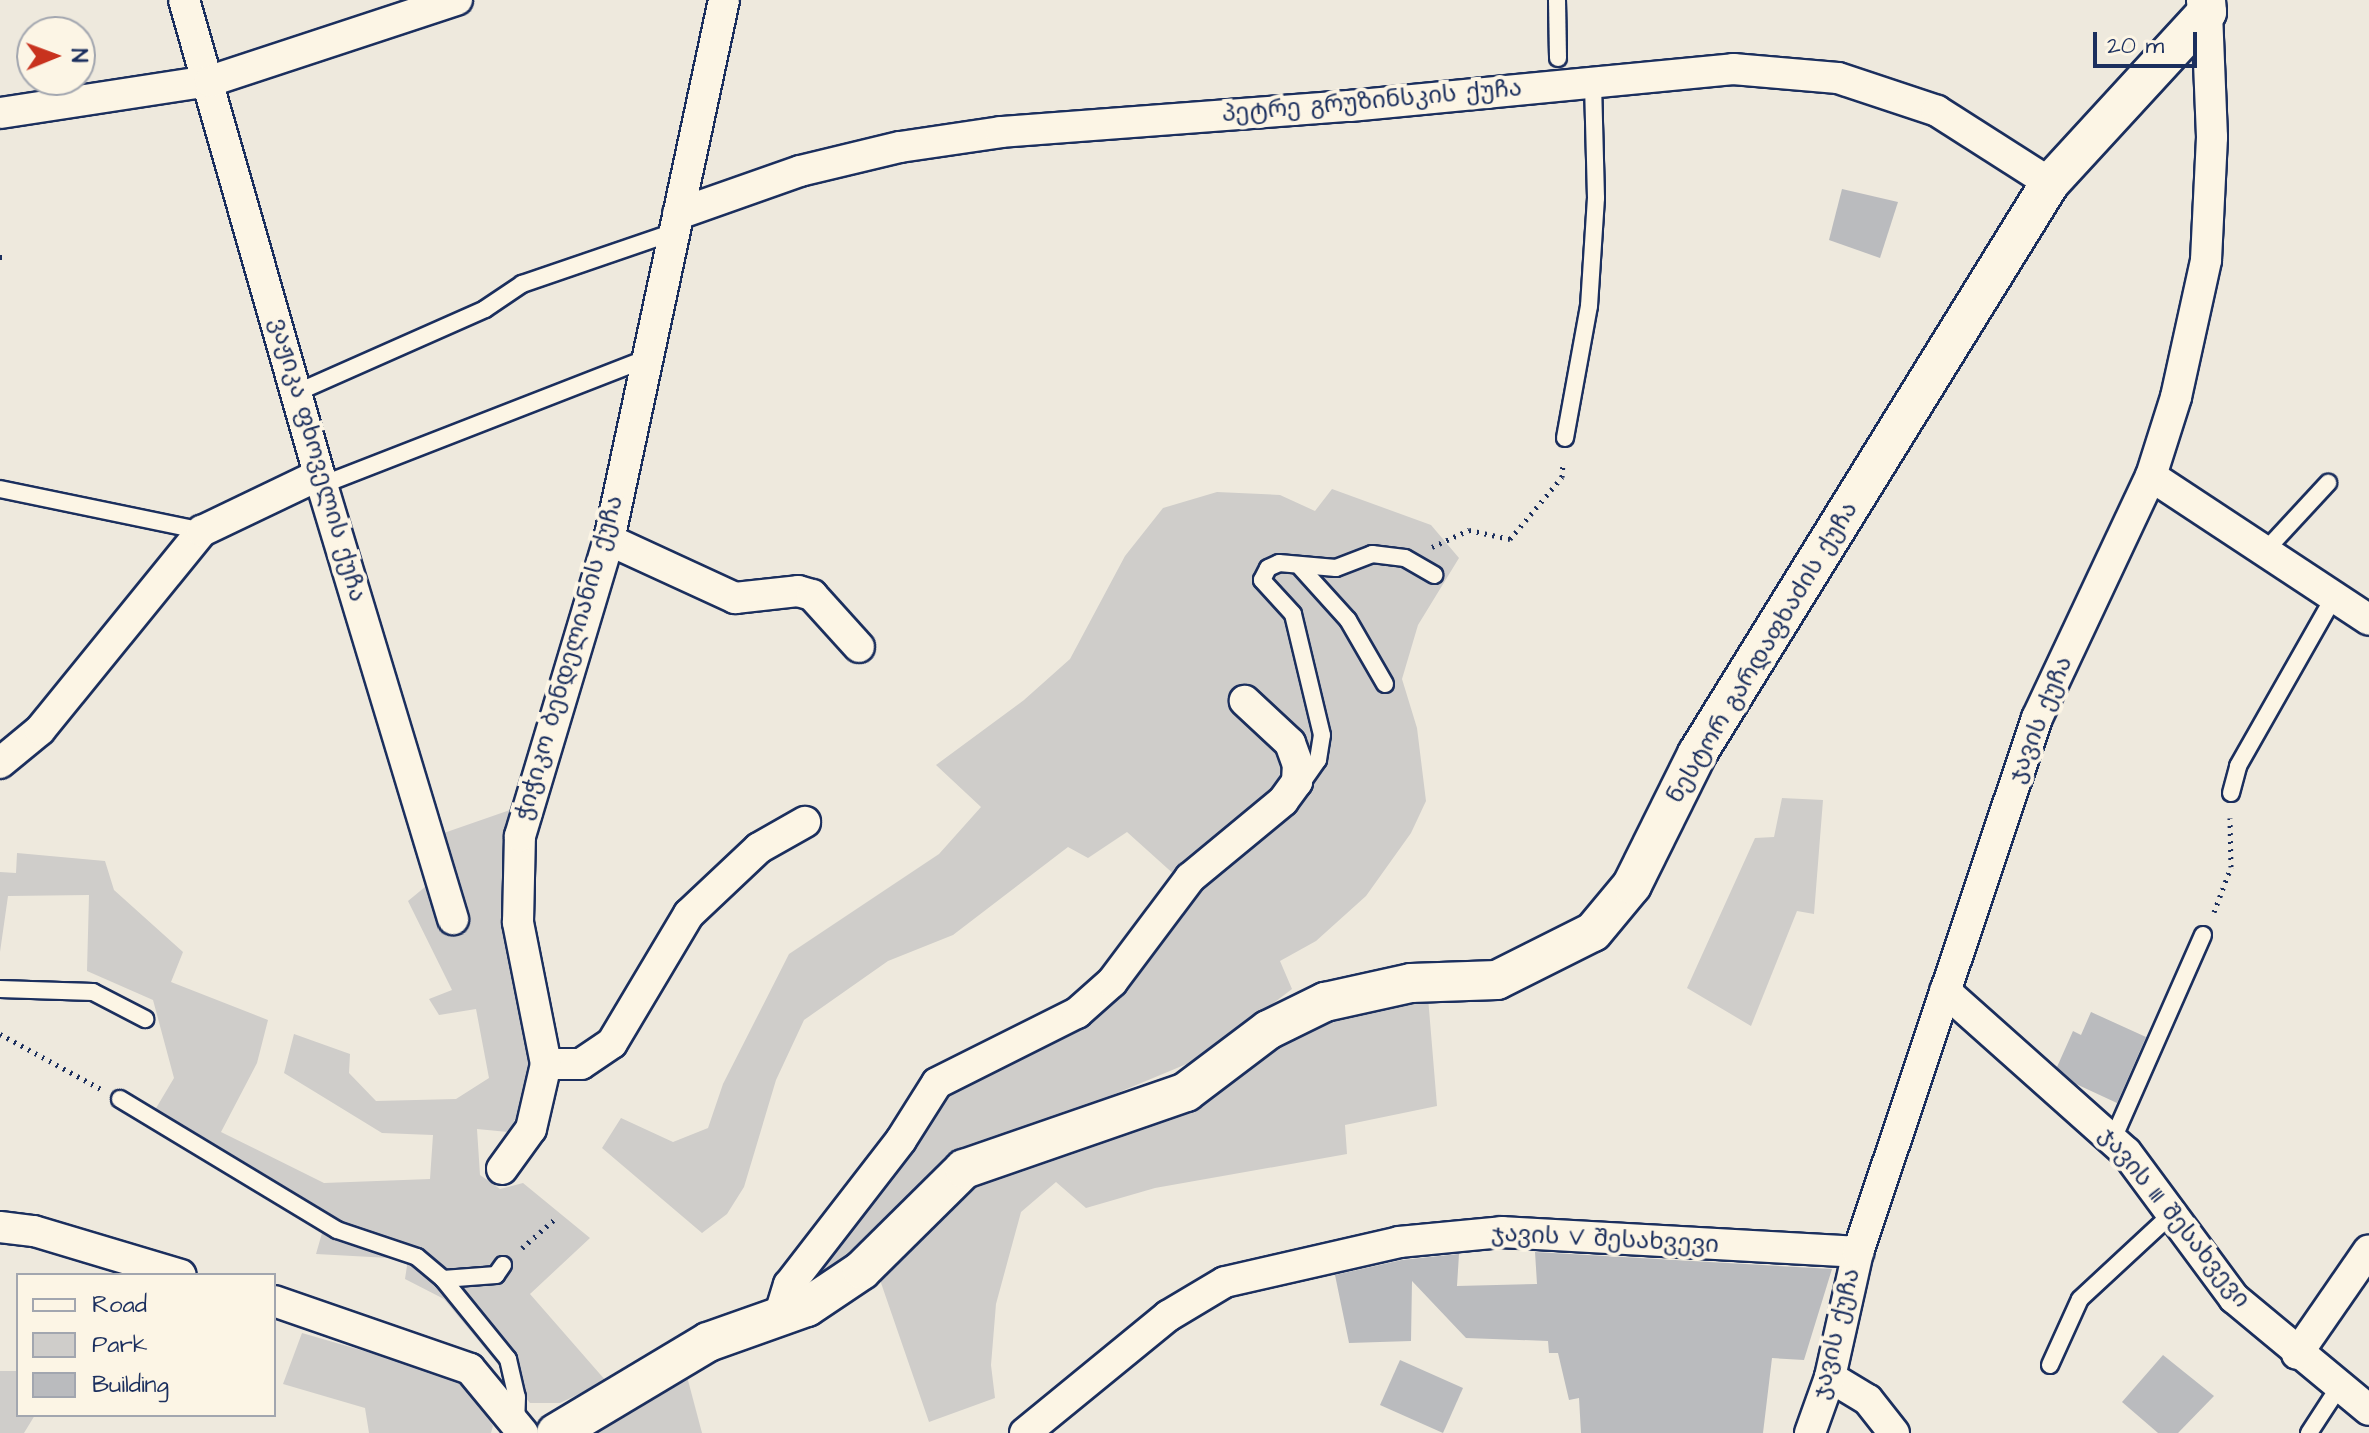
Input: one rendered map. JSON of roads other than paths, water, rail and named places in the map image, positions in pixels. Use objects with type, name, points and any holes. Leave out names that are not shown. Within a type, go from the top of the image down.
[{"type":"street","name":"ვაჟიკა ფხოველის ქუჩა","points":[[184,0],[210,81],[320,480],[453,919]]},
{"type":"street","points":[[0,113],[210,81],[457,0]]},
{"type":"street","name":"ჭიჭიკო ბენდელიანის ქუჩა","points":[[502,1169],[531,1129],[546,1064],[523,969],[515,898],[520,836],[609,540],[645,359],[724,0]]},
{"type":"street","name":"ნესტორ გარდაფხაძის ქუჩა","points":[[556,1433],[708,1342],[807,1307],[862,1270],[964,1169],[1186,1092],[1268,1030],[1325,1002],[1411,983],[1497,980],[1593,932],[1632,885],[1697,754],[2050,183],[2207,6]]},
{"type":"street","name":"ჯავის ქუჩა","points":[[1810,1433],[1830,1377],[1858,1252],[2037,718],[2151,476],[2176,397],[2206,260],[2212,137],[2207,6]]},
{"type":"street","name":"პეტრე გრუზინსკის ქუჩა","points":[[676,223],[800,171],[900,147],[986,134],[1733,69],[1838,78],[1937,111],[2050,183]]},
{"type":"street","points":[[2151,476],[2369,620]]},
{"type":"street","points":[[0,763],[40,730],[202,531],[320,480]]},
{"type":"street","points":[[609,540],[712,592],[735,598],[798,591],[812,595],[859,647]]},
{"type":"street","points":[[779,1317],[789,1285],[901,1140],[937,1083],[1077,1013],[1112,982],[1190,878],[1283,801],[1297,782],[1298,765],[1290,743],[1245,701]]},
{"type":"street","points":[[546,1064],[581,1064],[612,1043],[689,914],[759,848],[805,822]]},
{"type":"street","name":"ჯავის III შესახვევი","points":[[1945,991],[2113,1139],[2173,1213],[2234,1298],[2297,1354],[2369,1410]]},
{"type":"street","points":[[0,1227],[34,1231],[174,1273]]},
{"type":"street","name":"ჯავის V შესახვევი","points":[[1025,1433],[1168,1316],[1225,1282],[1399,1242],[1516,1232],[1858,1252]]},
{"type":"street","points":[[2297,1354],[2369,1250]]},
{"type":"street","points":[[276,1302],[470,1369],[519,1427]]},
{"type":"street","points":[[1830,1377],[1868,1400],[1894,1433]]},
{"type":"lane","points":[[1557,0],[1558,58]]},
{"type":"lane","points":[[1565,438],[1589,306],[1596,198],[1593,82]]},
{"type":"lane","points":[[298,392],[485,309],[522,284],[676,223]]},
{"type":"lane","points":[[320,480],[645,359]]},
{"type":"lane","points":[[2265,551],[2328,483]]},
{"type":"lane","points":[[0,489],[202,531]]},
{"type":"lane","points":[[1283,801],[1308,780],[1318,760],[1322,735],[1293,614],[1262,580],[1268,568],[1279,563],[1301,568],[1336,568],[1372,554],[1405,558],[1434,575]]},
{"type":"lane","points":[[1301,568],[1348,620],[1385,684]]},
{"type":"lane","points":[[2231,793],[2238,766],[2334,597]]},
{"type":"lane","points":[[2113,1139],[2203,935]]},
{"type":"lane","points":[[0,989],[93,992],[145,1019]]},
{"type":"lane","points":[[120,1099],[337,1230],[417,1257],[443,1279],[508,1359],[517,1397],[519,1427]]},
{"type":"lane","points":[[2050,1365],[2080,1299],[2173,1213]]},
{"type":"lane","points":[[443,1279],[496,1275],[503,1265]]},
{"type":"lane","points":[[2309,1433],[2339,1387]]}]
